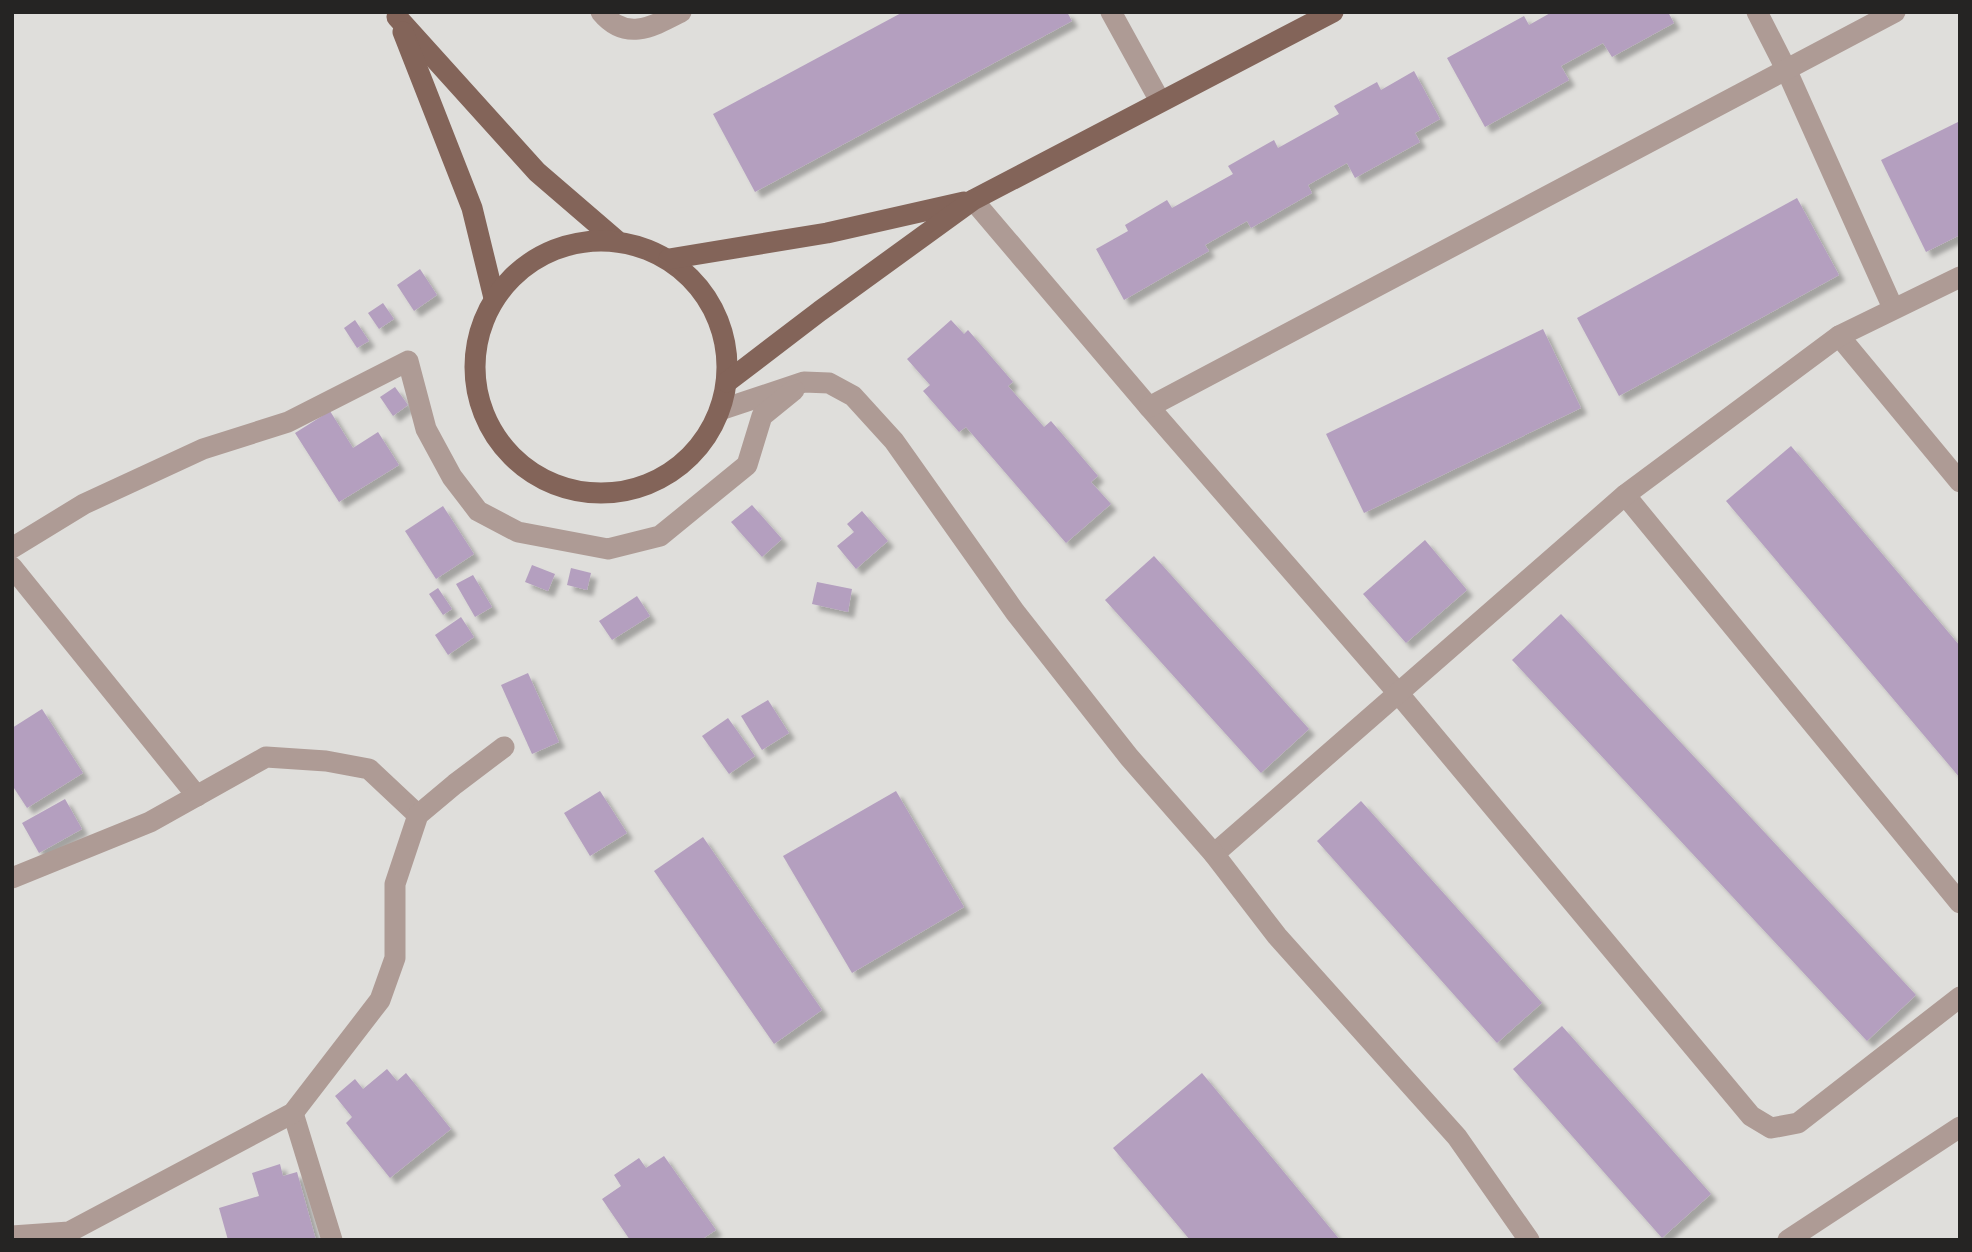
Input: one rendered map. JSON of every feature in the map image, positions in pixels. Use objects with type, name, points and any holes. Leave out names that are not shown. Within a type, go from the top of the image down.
[{"type":"main road","points":[[727,383],[973,200],[1333,12]]},
{"type":"main road","points":[[396,14],[537,172],[616,240]]},
{"type":"main road","points":[[396,14],[472,208],[494,298]]},
{"type":"main road","points":[[669,260],[827,233],[973,200]]},
{"type":"main road","points":[[587,240],[616,240],[644,247],[669,260],[691,278],[709,300],[721,326],[727,354],[727,383],[720,410],[707,436],[690,458],[667,475],[642,487],[614,493],[586,493],[558,486],[541,478],[510,456],[493,433],[481,407],[475,379],[475,351],[481,323],[494,298],[512,275],[534,258],[560,246],[587,240]]},
{"type":"street","points":[[601,12],[611,24],[634,30],[656,25],[681,12]]},
{"type":"street","points":[[1111,12],[1160,101]]},
{"type":"street","points":[[1757,12],[1786,69],[1893,308]]},
{"type":"street","points":[[1149,407],[1895,12]]},
{"type":"street","points":[[973,200],[1398,693],[1751,1116],[1770,1128],[1798,1123],[1960,997]]},
{"type":"street","points":[[1214,855],[1625,495],[1839,336],[1960,277]]},
{"type":"street","points":[[1839,336],[1960,482]]},
{"type":"street","points":[[12,548],[84,504],[203,449],[288,422],[408,361],[426,429],[452,477],[478,511],[519,532],[608,549],[660,536],[747,465],[762,416],[804,382]]},
{"type":"street","points":[[720,410],[804,382],[829,383],[853,396],[894,441],[1015,611],[1129,757],[1214,855],[1277,936],[1457,1137],[1529,1240]]},
{"type":"street","points":[[1625,495],[1960,903]]},
{"type":"street","points":[[12,567],[197,796]]},
{"type":"street","points":[[12,1236],[69,1232],[293,1113],[380,1000],[395,958],[395,884],[418,816],[454,784],[504,747]]},
{"type":"street","points":[[12,878],[150,822],[266,757],[326,761],[369,769],[418,816]]},
{"type":"street","points":[[293,1113],[332,1240]]},
{"type":"street","points":[[1787,1240],[1960,1127]]},
{"type":"building","points":[[903,12],[1067,12],[1072,21],[755,192],[713,114]]},
{"type":"building","points":[[1552,12],[1668,12],[1674,23],[1612,57],[1603,43],[1561,66],[1569,80],[1485,127],[1447,58],[1524,16],[1529,25]]},
{"type":"building","points":[[1414,71],[1440,119],[1415,133],[1420,142],[1355,178],[1347,163],[1308,185],[1312,193],[1251,228],[1247,221],[1205,245],[1209,251],[1124,300],[1096,249],[1128,231],[1125,225],[1167,200],[1172,208],[1233,174],[1228,166],[1274,140],[1278,148],[1339,114],[1334,106],[1377,82],[1381,90]]},
{"type":"building","points":[[1960,121],[1960,235],[1926,252],[1881,160]]},
{"type":"building","points":[[1797,198],[1839,275],[1619,396],[1577,318]]},
{"type":"building","points":[[420,269],[437,295],[414,311],[397,285]]},
{"type":"building","points":[[383,303],[394,319],[379,329],[368,313]]},
{"type":"building","points":[[355,320],[369,341],[357,348],[344,328]]},
{"type":"building","points":[[951,320],[964,334],[968,330],[1013,382],[1008,386],[1044,427],[1051,421],[1098,476],[1091,482],[1111,504],[1066,543],[966,427],[959,432],[923,391],[930,385],[907,359]]},
{"type":"building","points":[[1543,329],[1581,408],[1364,513],[1326,434]]},
{"type":"building","points":[[395,387],[408,405],[393,416],[380,397]]},
{"type":"building","points":[[330,411],[353,448],[378,432],[399,465],[339,502],[295,433]]},
{"type":"building","points":[[1791,446],[1960,646],[1960,778],[1726,501]]},
{"type":"building","points":[[752,505],[782,539],[762,557],[731,522]]},
{"type":"building","points":[[443,506],[474,554],[436,579],[405,531]]},
{"type":"building","points":[[862,511],[888,541],[856,569],[837,546],[854,532],[847,524]]},
{"type":"building","points":[[1425,540],[1467,590],[1406,643],[1363,594]]},
{"type":"building","points":[[1154,556],[1309,729],[1261,773],[1105,600]]},
{"type":"building","points":[[532,565],[555,574],[548,591],[525,582]]},
{"type":"building","points":[[571,568],[591,573],[587,590],[567,585]]},
{"type":"building","points":[[473,575],[492,607],[475,617],[456,584]]},
{"type":"building","points":[[817,582],[852,589],[848,612],[812,604]]},
{"type":"building","points":[[438,588],[452,609],[443,615],[429,594]]},
{"type":"building","points":[[637,596],[650,616],[612,640],[599,621]]},
{"type":"building","points":[[1561,614],[1916,995],[1867,1041],[1512,660]]},
{"type":"building","points":[[461,617],[474,637],[448,655],[435,635]]},
{"type":"building","points":[[528,673],[559,742],[532,754],[501,685]]},
{"type":"building","points":[[768,700],[789,733],[762,750],[741,716]]},
{"type":"building","points":[[42,709],[83,773],[27,808],[12,785],[12,728]]},
{"type":"building","points":[[728,718],[755,756],[729,774],[702,736]]},
{"type":"building","points":[[600,791],[627,833],[590,856],[564,813]]},
{"type":"building","points":[[896,791],[964,907],[852,973],[783,856]]},
{"type":"building","points":[[65,799],[82,829],[39,853],[22,823]]},
{"type":"building","points":[[1361,801],[1542,1003],[1497,1043],[1317,841]]},
{"type":"building","points":[[703,837],[822,1010],[774,1044],[654,871]]},
{"type":"building","points":[[1562,1026],[1711,1194],[1662,1238],[1513,1069]]},
{"type":"building","points":[[387,1069],[397,1081],[406,1073],[451,1129],[390,1178],[346,1123],[352,1117],[335,1096],[355,1079],[363,1089]]},
{"type":"building","points":[[1202,1073],[1340,1240],[1190,1240],[1113,1148]]},
{"type":"building","points":[[664,1156],[716,1230],[701,1240],[630,1240],[602,1199],[621,1186],[614,1175],[639,1158],[646,1168]]},
{"type":"building","points":[[280,1164],[283,1176],[297,1172],[316,1240],[228,1240],[219,1208],[259,1196],[252,1173]]}]
